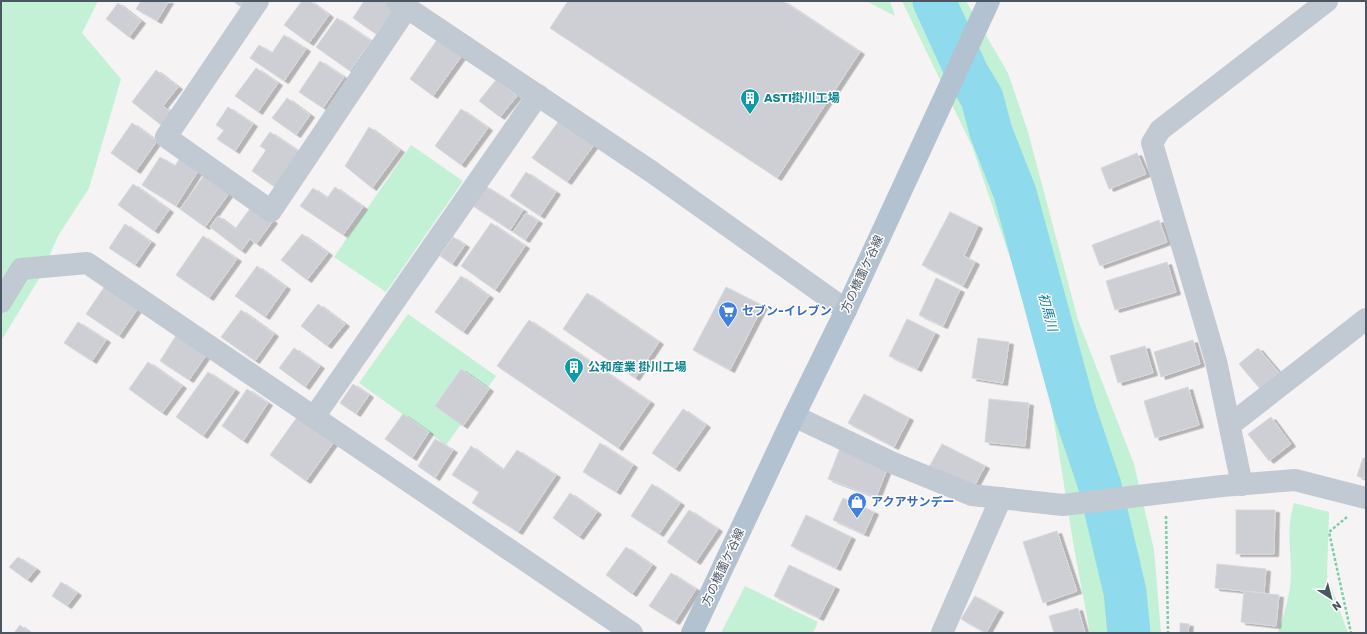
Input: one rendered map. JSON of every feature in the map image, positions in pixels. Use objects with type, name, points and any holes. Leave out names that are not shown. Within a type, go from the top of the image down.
[{"type":"main road","name":"方の橋薗ケ谷線","points":[[692,633],[794,416],[846,310],[985,11]]},
{"type":"street","points":[[258,1],[166,137],[271,211],[402,4],[652,172],[846,310]]},
{"type":"street","points":[[1242,485],[1216,361],[1152,143],[1160,130],[1327,1]]},
{"type":"street","points":[[314,417],[538,95]]},
{"type":"street","points":[[1,302],[21,269],[87,263],[632,633]]},
{"type":"street","points":[[1230,425],[1366,319]]},
{"type":"street","points":[[794,416],[893,463],[972,496],[1063,505],[1295,480],[1366,498]]},
{"type":"street","points":[[942,633],[1001,498]]},
{"type":"path","points":[[1166,493],[1168,633]]},
{"type":"path","points":[[1350,514],[1329,532],[1351,633]]},
{"type":"green space","points":[[1,1],[98,1],[82,33],[121,79],[89,188],[58,236],[40,277],[1,341]]},
{"type":"green space","points":[[866,1],[890,1],[895,16]]},
{"type":"green space","points":[[902,1],[966,1],[1008,73],[1028,132],[1078,320],[1134,464],[1154,550],[1161,633],[1090,633],[1073,542],[1044,358],[972,146]]},
{"type":"green space","points":[[411,145],[463,181],[386,292],[334,257]]},
{"type":"green space","points":[[408,314],[496,376],[446,445],[359,383]]},
{"type":"green space","points":[[1294,503],[1329,512],[1327,575],[1348,633],[1278,633],[1290,588],[1290,521]]},
{"type":"green space","points":[[745,586],[818,622],[813,633],[721,633]]},
{"type":"water","points":[[1103,519],[1129,519],[1140,561],[1148,633],[1123,633],[1120,590]]},
{"type":"building","points":[[141,1],[169,1],[157,21],[136,9]]},
{"type":"building","points":[[233,1],[251,1],[245,10]]},
{"type":"building","points":[[302,1],[310,1],[329,15],[309,43],[284,25]]},
{"type":"building","points":[[364,1],[392,1],[397,5],[376,34],[353,18]]},
{"type":"building","name":"ASTI掛川工場","points":[[568,1],[783,1],[860,52],[777,178],[550,28]]},
{"type":"building","points":[[118,3],[141,21],[129,37],[106,19]]},
{"type":"building","points":[[337,18],[371,41],[350,71],[316,47]]},
{"type":"building","points":[[284,35],[306,49],[284,81],[250,58],[259,45],[272,53]]},
{"type":"building","points":[[439,37],[463,54],[433,96],[410,79]]},
{"type":"building","points":[[320,61],[344,77],[323,108],[299,92]]},
{"type":"building","points":[[256,68],[278,83],[258,112],[235,96]]},
{"type":"building","points":[[156,70],[178,87],[163,106],[176,116],[166,129],[132,102]]},
{"type":"building","points":[[496,80],[517,96],[500,117],[479,101]]},
{"type":"building","points":[[287,98],[310,115],[296,135],[272,118]]},
{"type":"building","points":[[228,107],[253,124],[235,151],[217,139],[224,130],[216,125]]},
{"type":"building","points":[[461,109],[488,128],[461,165],[435,146]]},
{"type":"building","points":[[561,118],[596,142],[567,182],[532,158]]},
{"type":"building","points":[[132,123],[157,141],[136,171],[111,153]]},
{"type":"building","points":[[369,127],[400,150],[372,188],[345,166]]},
{"type":"building","points":[[270,132],[301,153],[276,188],[252,171],[266,150],[260,146]]},
{"type":"building","points":[[1137,153],[1146,174],[1109,189],[1101,168]]},
{"type":"building","points":[[181,156],[200,168],[176,206],[142,185],[160,157],[175,166]]},
{"type":"building","points":[[526,172],[556,192],[540,216],[510,196]]},
{"type":"building","points":[[205,174],[230,192],[205,227],[180,209]]},
{"type":"building","points":[[133,184],[169,210],[154,231],[118,205]]},
{"type":"building","points":[[485,186],[523,210],[510,230],[473,206]]},
{"type":"building","points":[[335,187],[363,207],[343,235],[300,206],[313,188],[327,198]]},
{"type":"building","points":[[252,206],[273,221],[256,244],[250,239],[241,251],[210,227],[218,216],[235,229]]},
{"type":"building","points":[[950,212],[978,226],[964,256],[975,262],[963,286],[922,265]]},
{"type":"building","points":[[526,213],[538,221],[525,240],[513,232]]},
{"type":"building","points":[[1159,220],[1167,242],[1100,266],[1092,245]]},
{"type":"building","points":[[491,223],[525,246],[495,290],[461,266]]},
{"type":"building","points":[[125,224],[151,242],[135,265],[109,248]]},
{"type":"building","points":[[302,234],[328,253],[307,280],[281,260]]},
{"type":"building","points":[[203,236],[237,259],[209,298],[176,275]]},
{"type":"building","points":[[453,237],[465,245],[452,264],[440,256]]},
{"type":"building","points":[[1167,262],[1176,292],[1115,310],[1106,281]]},
{"type":"building","points":[[257,266],[286,287],[265,317],[235,296]]},
{"type":"building","points":[[461,276],[489,296],[463,332],[435,312]]},
{"type":"building","points":[[936,278],[960,290],[943,326],[919,315]]},
{"type":"building","points":[[105,286],[138,308],[119,336],[86,314]]},
{"type":"building","name":"セブン-イレブン","points":[[726,287],[763,306],[730,370],[693,350]]},
{"type":"building","points":[[587,293],[659,342],[635,378],[563,329]]},
{"type":"building","points":[[318,304],[345,324],[327,346],[301,326]]},
{"type":"building","points":[[241,310],[274,334],[255,361],[221,337]]},
{"type":"building","points":[[907,319],[935,333],[917,369],[889,356]]},
{"type":"building","name":"公和産業 掛川工場","points":[[529,320],[650,402],[618,448],[497,366]]},
{"type":"building","points":[[78,322],[106,340],[92,361],[64,343]]},
{"type":"building","points":[[177,334],[207,354],[189,380],[160,361]]},
{"type":"building","points":[[978,338],[1009,342],[1003,383],[972,378]]},
{"type":"building","points":[[1193,340],[1200,364],[1161,377],[1154,352]]},
{"type":"building","points":[[1145,346],[1153,373],[1118,383],[1110,356]]},
{"type":"building","points":[[294,348],[320,366],[305,387],[279,368]]},
{"type":"building","points":[[1258,348],[1280,374],[1261,390],[1239,364]]},
{"type":"building","points":[[148,362],[182,386],[162,413],[129,389]]},
{"type":"building","points":[[461,369],[489,389],[463,426],[435,406]]},
{"type":"building","points":[[208,372],[235,390],[203,436],[176,417]]},
{"type":"building","points":[[353,384],[369,395],[356,414],[340,403]]},
{"type":"building","points":[[1188,387],[1199,425],[1155,438],[1144,401]]},
{"type":"building","points":[[247,389],[268,403],[243,441],[222,426]]},
{"type":"building","points":[[864,394],[909,418],[894,447],[848,423]]},
{"type":"building","points":[[989,399],[1029,403],[1025,446],[985,442]]},
{"type":"building","points":[[683,409],[706,425],[675,469],[652,453]]},
{"type":"building","points":[[300,413],[336,439],[306,481],[270,455]]},
{"type":"building","points":[[403,414],[429,432],[412,458],[385,439]]},
{"type":"building","points":[[1271,417],[1291,444],[1269,461],[1248,434]]},
{"type":"building","points":[[435,439],[453,450],[435,478],[418,466]]},
{"type":"building","points":[[600,443],[633,465],[616,492],[583,472]]},
{"type":"building","points":[[942,444],[985,466],[972,490],[929,467]]},
{"type":"building","points":[[471,446],[503,470],[517,450],[556,475],[518,532],[472,503],[479,492],[452,475]]},
{"type":"building","points":[[840,448],[888,467],[876,497],[828,479]]},
{"type":"building","points":[[1363,458],[1366,458],[1366,479],[1357,476]]},
{"type":"building","points":[[652,484],[680,503],[659,534],[631,516]]},
{"type":"building","points":[[570,493],[597,512],[579,537],[553,518]]},
{"type":"building","points":[[843,498],[874,512],[864,534],[833,520]]},
{"type":"building","points":[[689,510],[718,529],[696,562],[667,542]]},
{"type":"building","points":[[1236,510],[1275,510],[1274,554],[1236,554]]},
{"type":"building","points":[[806,515],[851,537],[836,568],[791,546]]},
{"type":"building","points":[[1057,531],[1077,591],[1043,603],[1023,542]]},
{"type":"building","points":[[626,547],[652,565],[632,594],[606,575]]},
{"type":"building","points":[[18,557],[36,569],[27,580],[9,567]]},
{"type":"building","points":[[1217,564],[1266,569],[1264,593],[1215,588]]},
{"type":"building","points":[[789,565],[835,587],[819,618],[774,596]]},
{"type":"building","points":[[671,573],[696,589],[675,622],[649,606]]},
{"type":"building","points":[[61,582],[77,593],[67,606],[52,596]]},
{"type":"building","points":[[1244,591],[1279,595],[1276,626],[1241,622]]},
{"type":"building","points":[[975,596],[999,610],[986,633],[961,619]]},
{"type":"building","points":[[1078,608],[1085,633],[1054,633],[1049,616]]},
{"type":"building","points":[[1180,623],[1189,624],[1188,633],[1180,633]]},
{"type":"building","points":[[20,625],[30,633],[14,633]]},
{"type":"waterway","name":"初馬川","points":[[934,1],[967,73],[982,98],[991,132],[1015,193],[1075,412],[1100,486],[1125,592],[1129,633]]},
{"type":"place","name":"ASTI掛川工場","points":[[750,115]]},
{"type":"place","name":"セブン-イレブン","points":[[728,328]]},
{"type":"place","name":"公和産業 掛川工場","points":[[574,384]]},
{"type":"place","name":"アクアサンデー","points":[[857,519]]}]
